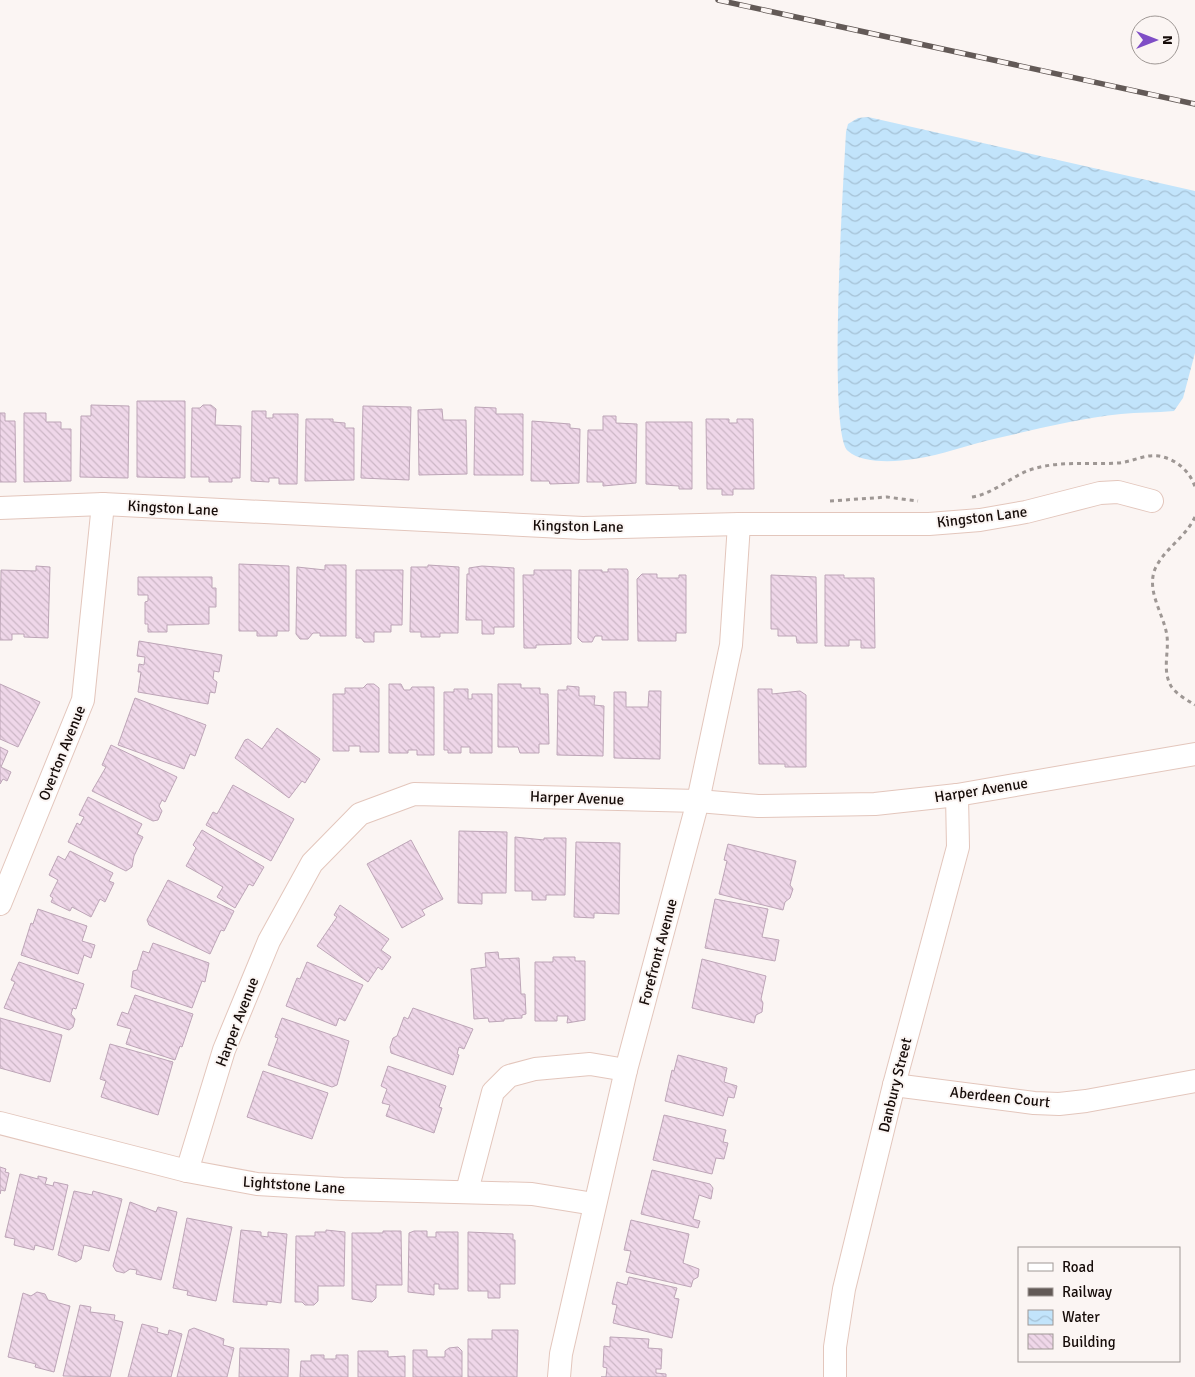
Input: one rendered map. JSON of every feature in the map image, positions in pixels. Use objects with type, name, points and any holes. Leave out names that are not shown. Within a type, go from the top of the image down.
[{"type":"street","name":"Kingston Lane","points":[[0,508],[103,504],[582,528],[740,524],[929,524],[1026,512],[1100,492],[1118,492],[1152,501]]},
{"type":"street","name":"Overton Avenue","points":[[0,904],[83,700],[103,504]]},
{"type":"street","name":"Forefront Avenue","points":[[559,1377],[561,1354],[626,1070],[698,801],[731,645],[740,524]]},
{"type":"street","name":"Harper Avenue","points":[[187,1171],[224,1050],[269,941],[312,863],[360,814],[414,794],[698,801],[758,806],[875,804],[957,795],[1195,754]]},
{"type":"street","name":"Danbury Street","points":[[835,1377],[834,1347],[844,1289],[894,1085],[958,847],[957,795]]},
{"type":"street","points":[[467,1191],[493,1092],[509,1076],[535,1069],[590,1064],[626,1070]]},
{"type":"street","name":"Aberdeen Court","points":[[894,1085],[1034,1103],[1059,1104],[1086,1102],[1195,1081]]},
{"type":"street","name":"Lightstone Lane","points":[[0,1123],[187,1171],[257,1184],[344,1189],[532,1194],[594,1204]]},
{"type":"path","points":[[966,498],[981,496],[1027,471],[1058,464],[1121,463],[1139,456],[1159,456],[1175,461],[1193,480],[1195,487]]},
{"type":"path","points":[[825,502],[887,496],[921,501]]},
{"type":"path","points":[[1195,517],[1181,539],[1162,557],[1155,571],[1152,585],[1167,637],[1165,670],[1171,687],[1195,705]]},
{"type":"water","points":[[868,117],[1195,191],[1195,353],[1183,398],[1174,411],[1121,414],[1075,421],[988,440],[935,455],[906,460],[870,460],[848,451],[842,434],[838,354],[838,301],[846,132],[848,124],[858,118]]},
{"type":"building","points":[[137,401],[185,401],[185,478],[137,477]]},
{"type":"building","points":[[91,405],[129,406],[128,478],[80,477],[81,416],[91,416]]},
{"type":"building","points":[[203,405],[211,405],[216,409],[215,425],[241,426],[240,478],[232,478],[232,482],[209,482],[209,477],[191,477],[192,408],[200,408]]},
{"type":"building","points":[[363,406],[411,407],[409,480],[361,478]]},
{"type":"building","points":[[475,407],[496,408],[496,414],[523,414],[523,475],[474,475]]},
{"type":"building","points":[[442,409],[443,420],[466,420],[467,474],[419,475],[418,410]]},
{"type":"building","points":[[252,411],[266,411],[266,418],[273,418],[273,414],[298,414],[297,484],[279,484],[279,478],[269,478],[269,482],[251,481]]},
{"type":"building","points":[[0,413],[5,413],[5,421],[15,421],[16,482],[0,482]]},
{"type":"building","points":[[24,413],[46,413],[46,422],[61,422],[61,429],[71,429],[71,481],[24,482]]},
{"type":"building","points":[[603,416],[616,416],[616,423],[637,424],[636,483],[603,486],[603,482],[587,482],[588,430],[603,430]]},
{"type":"building","points":[[306,419],[333,419],[333,422],[345,423],[345,428],[354,428],[354,480],[305,481]]},
{"type":"building","points":[[706,419],[729,419],[729,423],[737,423],[737,419],[753,419],[754,489],[733,489],[733,495],[722,495],[722,489],[707,489]]},
{"type":"building","points":[[532,421],[570,424],[570,428],[580,429],[579,483],[550,484],[549,481],[531,481]]},
{"type":"building","points":[[646,422],[692,422],[692,489],[679,489],[679,486],[646,484]]},
{"type":"building","points":[[239,564],[289,566],[289,631],[277,631],[277,636],[257,636],[257,631],[239,631]]},
{"type":"building","points":[[325,565],[346,565],[346,636],[320,636],[320,633],[313,633],[308,639],[300,639],[296,634],[297,567],[325,570]]},
{"type":"building","points":[[428,565],[459,567],[458,633],[440,633],[440,637],[421,637],[421,632],[410,632],[411,567],[428,567]]},
{"type":"building","points":[[36,566],[50,567],[48,638],[24,637],[24,634],[12,634],[12,640],[0,640],[1,570],[36,571]]},
{"type":"building","points":[[482,566],[514,568],[514,627],[494,627],[494,634],[482,634],[482,620],[466,620],[467,574],[469,574],[469,568]]},
{"type":"building","points":[[608,569],[627,569],[628,571],[628,640],[602,640],[602,636],[595,636],[592,642],[582,642],[578,638],[579,570],[602,570],[602,572],[608,572]]},
{"type":"building","points":[[356,570],[403,570],[402,625],[391,625],[391,632],[374,632],[374,642],[364,642],[361,638],[356,638]]},
{"type":"building","points":[[534,570],[571,570],[571,644],[536,645],[536,648],[524,648],[523,575],[534,575]]},
{"type":"building","points":[[642,574],[657,574],[657,578],[679,578],[679,575],[686,575],[686,633],[676,633],[676,641],[638,641],[637,579]]},
{"type":"building","points":[[771,575],[816,577],[817,643],[797,643],[796,636],[778,636],[778,629],[771,629]]},
{"type":"building","points":[[825,575],[844,575],[844,578],[874,578],[875,648],[861,648],[861,640],[849,640],[849,646],[825,646]]},
{"type":"building","points":[[138,577],[212,577],[212,588],[216,588],[216,607],[209,607],[209,624],[167,625],[167,632],[148,632],[148,624],[145,624],[145,602],[148,601],[148,595],[138,595]]},
{"type":"building","points":[[139,641],[222,655],[219,672],[214,671],[213,679],[217,682],[215,693],[210,692],[208,704],[138,692],[141,672],[138,672],[139,664],[144,665],[145,657],[137,656]]},
{"type":"building","points":[[0,684],[40,702],[18,747],[0,739]]},
{"type":"building","points":[[367,684],[374,684],[379,688],[379,752],[360,752],[360,746],[349,746],[349,751],[333,751],[333,694],[345,694],[345,688],[363,688]]},
{"type":"building","points":[[389,684],[401,684],[404,690],[410,690],[412,687],[434,687],[434,755],[417,755],[417,750],[408,750],[408,753],[389,753]]},
{"type":"building","points":[[498,684],[521,684],[521,688],[540,688],[540,694],[548,694],[549,744],[539,744],[539,753],[520,753],[518,747],[498,747]]},
{"type":"building","points":[[567,686],[579,687],[579,696],[595,696],[594,705],[604,706],[603,756],[557,755],[558,690],[567,690]]},
{"type":"building","points":[[454,689],[468,689],[468,699],[472,699],[472,694],[492,694],[492,753],[470,753],[470,747],[461,747],[461,753],[448,753],[448,750],[444,750],[444,692],[454,692]]},
{"type":"building","points":[[758,689],[772,689],[772,694],[800,691],[806,695],[806,767],[785,767],[785,764],[759,764]]},
{"type":"building","points":[[649,691],[661,691],[660,759],[614,758],[614,692],[626,692],[626,707],[648,707]]},
{"type":"building","points":[[135,698],[206,725],[195,756],[190,754],[184,769],[118,745]]},
{"type":"building","points":[[277,728],[320,759],[305,783],[302,781],[289,798],[235,758],[245,740],[248,739],[262,749]]},
{"type":"building","points":[[111,745],[177,777],[165,802],[162,800],[159,806],[162,811],[158,820],[153,821],[92,791],[106,767],[102,765]]},
{"type":"building","points":[[0,747],[8,751],[1,767],[11,772],[7,781],[3,779],[0,784]]},
{"type":"building","points":[[233,785],[294,819],[271,861],[206,825],[213,812],[217,814]]},
{"type":"building","points":[[88,797],[142,824],[137,834],[143,837],[134,856],[132,867],[126,871],[68,842],[77,823],[80,825],[84,817],[79,815]]},
{"type":"building","points":[[202,830],[264,867],[253,886],[249,884],[235,908],[217,897],[223,887],[186,866],[196,848],[193,845]]},
{"type":"building","points":[[459,831],[507,832],[506,893],[482,893],[482,904],[458,903]]},
{"type":"building","points":[[515,837],[544,840],[544,838],[566,838],[565,895],[546,895],[546,900],[532,900],[532,891],[515,891]]},
{"type":"building","points":[[411,840],[443,899],[422,910],[425,915],[402,928],[367,864]]},
{"type":"building","points":[[576,842],[620,843],[619,914],[594,913],[594,918],[574,917]]},
{"type":"building","points":[[728,844],[796,861],[790,885],[793,889],[790,898],[785,902],[783,910],[719,894],[727,861],[724,860]]},
{"type":"building","points":[[70,851],[113,873],[109,881],[114,883],[105,902],[100,899],[91,917],[72,907],[70,911],[51,902],[53,898],[50,896],[58,880],[49,875],[58,856],[65,860]]},
{"type":"building","points":[[168,880],[234,911],[224,931],[221,930],[210,954],[149,925],[147,920]]},
{"type":"building","points":[[715,899],[768,909],[762,937],[779,940],[775,961],[705,948]]},
{"type":"building","points":[[340,905],[389,939],[381,950],[391,957],[382,970],[378,967],[368,982],[317,946],[337,917],[334,915]]},
{"type":"building","points":[[38,909],[87,926],[82,941],[95,945],[91,958],[84,955],[78,974],[21,955],[31,923],[33,924]]},
{"type":"building","points":[[153,943],[209,963],[205,982],[202,981],[192,1008],[131,987],[133,971],[137,970],[143,951],[149,953]]},
{"type":"building","points":[[498,952],[499,959],[519,958],[521,994],[525,994],[526,1014],[522,1015],[522,1018],[504,1019],[504,1021],[489,1022],[488,1018],[474,1019],[471,969],[486,967],[485,953]]},
{"type":"building","points":[[553,957],[575,957],[575,961],[585,961],[585,1020],[567,1023],[568,1016],[557,1016],[557,1021],[535,1021],[535,962],[553,962]]},
{"type":"building","points":[[702,959],[766,976],[761,999],[763,1003],[762,1012],[756,1015],[754,1023],[692,1008]]},
{"type":"building","points":[[19,962],[84,984],[76,1009],[73,1008],[71,1014],[75,1019],[73,1027],[69,1030],[4,1008],[15,982],[11,980]]},
{"type":"building","points":[[307,962],[363,985],[345,1021],[339,1018],[336,1026],[286,1006],[297,978],[300,979]]},
{"type":"building","points":[[135,995],[193,1014],[182,1047],[180,1046],[175,1060],[126,1044],[131,1029],[117,1025],[122,1012],[128,1014]]},
{"type":"building","points":[[413,1008],[473,1029],[464,1049],[459,1047],[457,1054],[459,1055],[453,1075],[391,1053],[390,1047],[393,1038],[397,1036],[404,1017],[408,1019]]},
{"type":"building","points":[[0,1018],[62,1035],[50,1082],[0,1068]]},
{"type":"building","points":[[282,1018],[349,1041],[337,1085],[332,1087],[268,1065],[278,1038],[275,1037]]},
{"type":"building","points":[[110,1044],[173,1062],[158,1115],[101,1097],[106,1081],[100,1079]]},
{"type":"building","points":[[678,1055],[727,1068],[724,1082],[737,1086],[734,1098],[728,1097],[723,1116],[665,1101],[672,1070],[674,1071]]},
{"type":"building","points":[[388,1066],[446,1086],[439,1107],[442,1108],[434,1133],[386,1116],[390,1105],[382,1103],[387,1089],[381,1086]]},
{"type":"building","points":[[263,1071],[328,1093],[312,1139],[247,1117]]},
{"type":"building","points":[[664,1115],[726,1130],[723,1142],[728,1143],[724,1159],[716,1158],[712,1174],[653,1160]]},
{"type":"building","points":[[0,1167],[6,1169],[5,1172],[9,1173],[5,1191],[1,1190],[0,1194]]},
{"type":"building","points":[[652,1170],[710,1184],[713,1188],[711,1199],[699,1195],[693,1219],[700,1221],[698,1228],[641,1214]]},
{"type":"building","points":[[20,1174],[38,1179],[38,1176],[47,1178],[45,1184],[53,1186],[54,1182],[68,1185],[53,1250],[35,1245],[34,1250],[14,1245],[15,1239],[5,1237]]},
{"type":"building","points":[[74,1191],[92,1195],[93,1191],[122,1199],[109,1251],[84,1245],[81,1259],[76,1262],[58,1255]]},
{"type":"building","points":[[130,1202],[156,1212],[158,1207],[177,1212],[161,1280],[136,1274],[137,1270],[130,1269],[124,1273],[116,1271],[113,1266]]},
{"type":"building","points":[[187,1218],[232,1227],[216,1301],[187,1295],[188,1291],[173,1288]]},
{"type":"building","points":[[631,1220],[689,1234],[683,1263],[699,1269],[698,1277],[693,1280],[691,1287],[626,1272],[631,1251],[624,1250]]},
{"type":"building","points":[[241,1230],[261,1232],[261,1236],[268,1237],[268,1232],[287,1234],[281,1303],[267,1301],[267,1305],[233,1302]]},
{"type":"building","points":[[326,1230],[345,1232],[344,1286],[318,1286],[318,1301],[314,1305],[295,1302],[296,1236],[315,1236],[315,1232],[326,1232]]},
{"type":"building","points":[[383,1231],[401,1231],[402,1285],[376,1285],[376,1298],[372,1302],[352,1299],[352,1233],[383,1233]]},
{"type":"building","points":[[427,1231],[427,1237],[436,1237],[436,1232],[458,1232],[458,1289],[439,1289],[439,1284],[434,1284],[434,1295],[408,1292],[409,1233]]},
{"type":"building","points":[[468,1232],[513,1234],[513,1240],[515,1240],[515,1284],[500,1284],[500,1298],[488,1298],[488,1291],[468,1291]]},
{"type":"building","points":[[629,1277],[677,1288],[674,1298],[679,1299],[672,1338],[613,1323],[617,1305],[612,1304],[617,1282],[627,1285]]},
{"type":"building","points":[[37,1292],[45,1294],[48,1300],[70,1306],[54,1372],[35,1367],[36,1364],[8,1357],[23,1293],[31,1296]]},
{"type":"building","points":[[80,1305],[91,1307],[90,1312],[115,1315],[114,1320],[123,1322],[110,1377],[63,1376]]},
{"type":"building","points":[[142,1324],[158,1328],[157,1332],[168,1335],[169,1330],[182,1334],[171,1377],[128,1377]]},
{"type":"building","points":[[194,1328],[224,1339],[223,1345],[234,1348],[227,1377],[177,1377],[189,1330]]},
{"type":"building","points":[[492,1330],[518,1330],[517,1377],[468,1377],[468,1339],[492,1339]]},
{"type":"building","points":[[610,1337],[649,1339],[648,1348],[662,1349],[661,1369],[656,1369],[656,1373],[666,1374],[666,1377],[606,1377],[607,1368],[603,1367],[604,1346],[610,1347]]},
{"type":"building","points":[[458,1347],[462,1351],[462,1377],[413,1377],[413,1350],[427,1350],[427,1357],[445,1357],[445,1351],[449,1348]]},
{"type":"building","points":[[240,1348],[289,1349],[288,1377],[239,1377]]},
{"type":"building","points":[[358,1351],[388,1351],[388,1357],[405,1356],[405,1377],[358,1377]]},
{"type":"building","points":[[311,1355],[324,1355],[324,1359],[336,1359],[336,1355],[348,1355],[348,1377],[300,1377],[301,1361],[311,1361]]},
{"type":"railway","points":[[718,0],[1195,104]]}]
